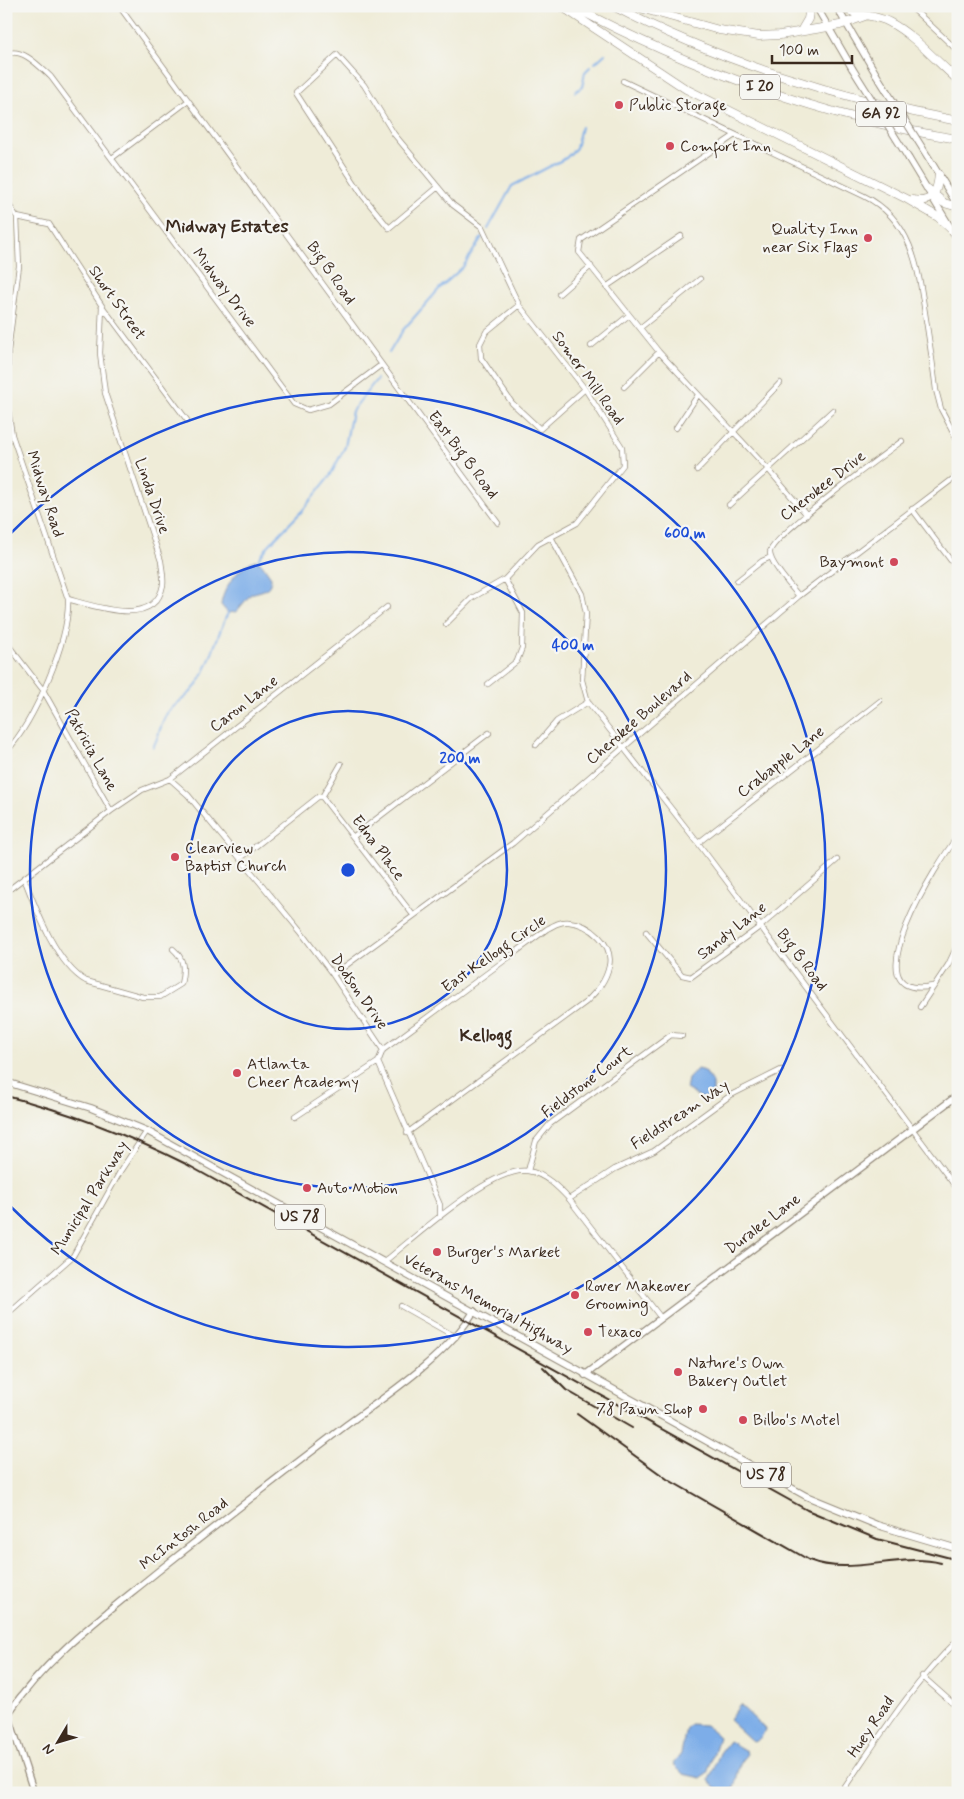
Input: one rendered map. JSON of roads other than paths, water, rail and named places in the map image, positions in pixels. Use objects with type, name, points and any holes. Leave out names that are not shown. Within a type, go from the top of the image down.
[{"type":"highway","points":[[561,6],[686,89],[907,199],[938,218],[952,230]]},
{"type":"highway","name":"I 20","points":[[572,6],[663,50],[727,76],[801,101],[901,130],[958,139]]},
{"type":"highway","name":"I 20","points":[[613,6],[685,39],[766,70],[862,99],[958,121]]},
{"type":"highway","points":[[633,6],[665,17],[749,35],[770,36],[827,26],[865,16]]},
{"type":"highway","points":[[801,31],[808,19],[810,6]]},
{"type":"highway","points":[[841,6],[865,16],[878,17],[894,25],[958,80]]},
{"type":"highway","points":[[907,199],[922,202],[933,196],[938,175]]},
{"type":"highway","points":[[928,190],[933,196],[950,206],[958,206]]},
{"type":"main road","name":"GA 92","points":[[816,6],[928,190]]},
{"type":"main road","name":"GA 92","points":[[836,6],[958,206]]},
{"type":"main road","points":[[933,196],[958,240]]},
{"type":"main road","name":"Veterans Memorial Highway","points":[[6,1082],[92,1108],[146,1131],[806,1496],[877,1525],[958,1549]]},
{"type":"street","name":"Big B Road","points":[[119,6],[293,241],[408,402]]},
{"type":"street","points":[[910,6],[958,51]]},
{"type":"street","name":"Midway Drive","points":[[6,54],[10,52],[25,55],[51,76],[294,404],[308,410],[329,404],[381,365]]},
{"type":"street","name":"Somer Mill Road","points":[[438,188],[390,228],[363,196],[296,93],[337,55],[364,85],[394,134],[438,188],[453,205],[482,227],[518,305],[585,389],[622,447],[623,465],[577,523],[538,544],[504,578],[472,598],[446,624]]},
{"type":"street","points":[[623,81],[867,198],[888,212],[900,226],[911,246],[918,270],[941,409],[958,440]]},
{"type":"street","points":[[112,158],[188,101]]},
{"type":"street","points":[[736,135],[581,240],[579,252],[659,352],[731,432],[768,469],[807,514]]},
{"type":"street","name":"Midway Road","points":[[6,201],[16,217],[19,266],[8,351],[7,403],[12,435],[68,599],[69,611],[63,637],[43,690],[33,712],[6,752]]},
{"type":"street","name":"Short Street","points":[[16,217],[49,224],[102,306],[187,420]]},
{"type":"street","points":[[606,287],[681,236]]},
{"type":"street","points":[[559,294],[591,266]]},
{"type":"street","points":[[640,328],[700,279]]},
{"type":"street","points":[[518,305],[486,332],[480,344],[481,358],[512,403],[540,430],[585,389]]},
{"type":"street","name":"Linda Drive","points":[[68,599],[90,605],[139,612],[151,608],[159,597],[163,583],[161,562],[105,393],[100,353],[102,306]]},
{"type":"street","points":[[591,346],[629,315]]},
{"type":"street","points":[[624,387],[659,352]]},
{"type":"street","points":[[698,470],[731,432],[780,383]]},
{"type":"street","points":[[676,428],[698,395]]},
{"type":"street","name":"East Big B Road","points":[[408,402],[498,523]]},
{"type":"street","points":[[729,505],[833,410]]},
{"type":"street","name":"Cherokee Drive","points":[[771,557],[770,551],[774,542],[807,514],[902,441]]},
{"type":"street","name":"Cherokee Boulevard","points":[[333,975],[513,843],[572,794],[624,745],[799,596],[958,475]]},
{"type":"street","points":[[912,509],[958,570]]},
{"type":"street","points":[[536,745],[556,721],[588,702],[582,680],[586,614],[582,594],[551,537]]},
{"type":"street","points":[[737,581],[762,561],[771,557],[799,596]]},
{"type":"street","points":[[488,684],[517,661],[522,648],[523,613],[504,578]]},
{"type":"street","name":"Caron Lane","points":[[111,812],[142,790],[170,780],[387,607]]},
{"type":"street","name":"Patricia Lane","points":[[6,642],[43,690],[111,812],[6,892]]},
{"type":"street","name":"Crabapple Lane","points":[[698,843],[880,701]]},
{"type":"street","name":"Big B Road","points":[[588,702],[624,745],[958,1190]]},
{"type":"street","points":[[354,836],[489,733]]},
{"type":"street","points":[[241,858],[318,797],[322,797],[340,764]]},
{"type":"street","name":"Dodson Drive","points":[[170,780],[188,794],[333,975],[383,1050],[378,1062]]},
{"type":"street","name":"Edna Place","points":[[322,797],[354,836],[413,915]]},
{"type":"street","points":[[934,986],[917,989],[903,982],[897,972],[896,959],[925,884],[958,836]]},
{"type":"street","points":[[950,846],[958,844]]},
{"type":"street","name":"Sandy Lane","points":[[646,932],[682,975],[691,978],[761,926],[837,860]]},
{"type":"street","points":[[24,878],[42,923],[71,968],[78,976],[86,980],[143,996],[160,998],[181,984],[183,964],[181,956],[173,949]]},
{"type":"street","name":"East Kellogg Circle","points":[[383,1050],[547,929],[562,922],[572,922],[597,934],[606,945],[610,965],[604,981],[586,1002],[407,1133]]},
{"type":"street","points":[[920,1008],[958,944]]},
{"type":"street","name":"Fieldstone Court","points":[[528,1171],[536,1141],[550,1124],[671,1035],[682,1036]]},
{"type":"street","points":[[295,1116],[378,1062],[407,1133],[440,1204],[440,1217]]},
{"type":"street","name":"Fieldstream Way","points":[[569,1199],[615,1169],[654,1151],[731,1095],[781,1070]]},
{"type":"street","name":"Duralee Lane","points":[[585,1374],[958,1095]]},
{"type":"street","name":"Municipal Parkway","points":[[6,1315],[73,1256],[121,1170],[146,1131]]},
{"type":"street","points":[[384,1262],[440,1217],[493,1179],[528,1171],[555,1184],[569,1199],[661,1318]]},
{"type":"street","points":[[401,1306],[456,1337]]},
{"type":"street","name":"McIntosh Road","points":[[34,1793],[7,1713],[47,1664],[80,1634],[256,1493],[389,1394],[456,1337],[474,1311]]},
{"type":"street","name":"Huey Road","points":[[841,1793],[922,1676],[958,1640]]},
{"type":"street","points":[[922,1676],[958,1708]]},
{"type":"water","points":[[255,560],[262,564],[271,577],[271,582],[265,590],[251,594],[236,612],[228,613],[221,605],[228,585],[243,567]]},
{"type":"water","points":[[697,1069],[705,1071],[713,1084],[713,1093],[706,1098],[701,1098],[686,1089],[688,1079]]},
{"type":"water","points":[[740,1705],[765,1729],[761,1737],[753,1742],[729,1720]]},
{"type":"water","points":[[690,1724],[705,1725],[719,1737],[707,1774],[701,1778],[683,1774],[673,1764],[681,1754],[686,1728]]},
{"type":"water","points":[[729,1741],[746,1751],[747,1754],[741,1761],[734,1788],[724,1790],[714,1786],[709,1780],[720,1753]]},
{"type":"waterway","points":[[595,63],[605,54]]},
{"type":"waterway","points":[[575,92],[582,87],[585,72],[590,67]]},
{"type":"waterway","points":[[488,229],[512,186],[566,158],[576,148],[581,127]]},
{"type":"waterway","points":[[389,353],[403,330],[440,288],[463,267],[482,237]]},
{"type":"waterway","points":[[258,560],[269,545],[302,511],[330,476],[345,447],[352,411],[377,379]]},
{"type":"waterway","points":[[153,747],[166,715],[198,683],[209,662],[228,613]]},
{"type":"railway","points":[[6,1096],[53,1109],[98,1125],[186,1164],[807,1510],[877,1539],[958,1560]]},
{"type":"railway","points":[[543,1367],[566,1390],[632,1428]]},
{"type":"railway","points":[[577,1414],[667,1479],[809,1560],[825,1565],[842,1566],[908,1560],[941,1563]]},
{"type":"place","name":"Public Storage","points":[[619,105]]},
{"type":"place","name":"Comfort Inn","points":[[670,146]]},
{"type":"place","name":"Quality Inn near Six Flags","points":[[868,238]]},
{"type":"place","name":"Baymont","points":[[894,562]]},
{"type":"place","name":"Clearview Baptist Church","points":[[175,857]]},
{"type":"place","name":"Atlanta Cheer Academy","points":[[237,1073]]},
{"type":"place","name":"Auto Motion","points":[[307,1188]]},
{"type":"place","name":"Burger's Market","points":[[437,1252]]},
{"type":"place","name":"Rover Makeover Grooming","points":[[575,1295]]},
{"type":"place","name":"Texaco","points":[[588,1332]]},
{"type":"place","name":"Nature's Own Bakery Outlet","points":[[678,1372]]},
{"type":"place","name":"78 Pawn Shop","points":[[703,1409]]},
{"type":"place","name":"Bilbo's Motel","points":[[743,1420]]},
{"type":"district","name":"Midway Estates","points":[[227,227]]},
{"type":"district","name":"Kellogg","points":[[486,1036]]}]
